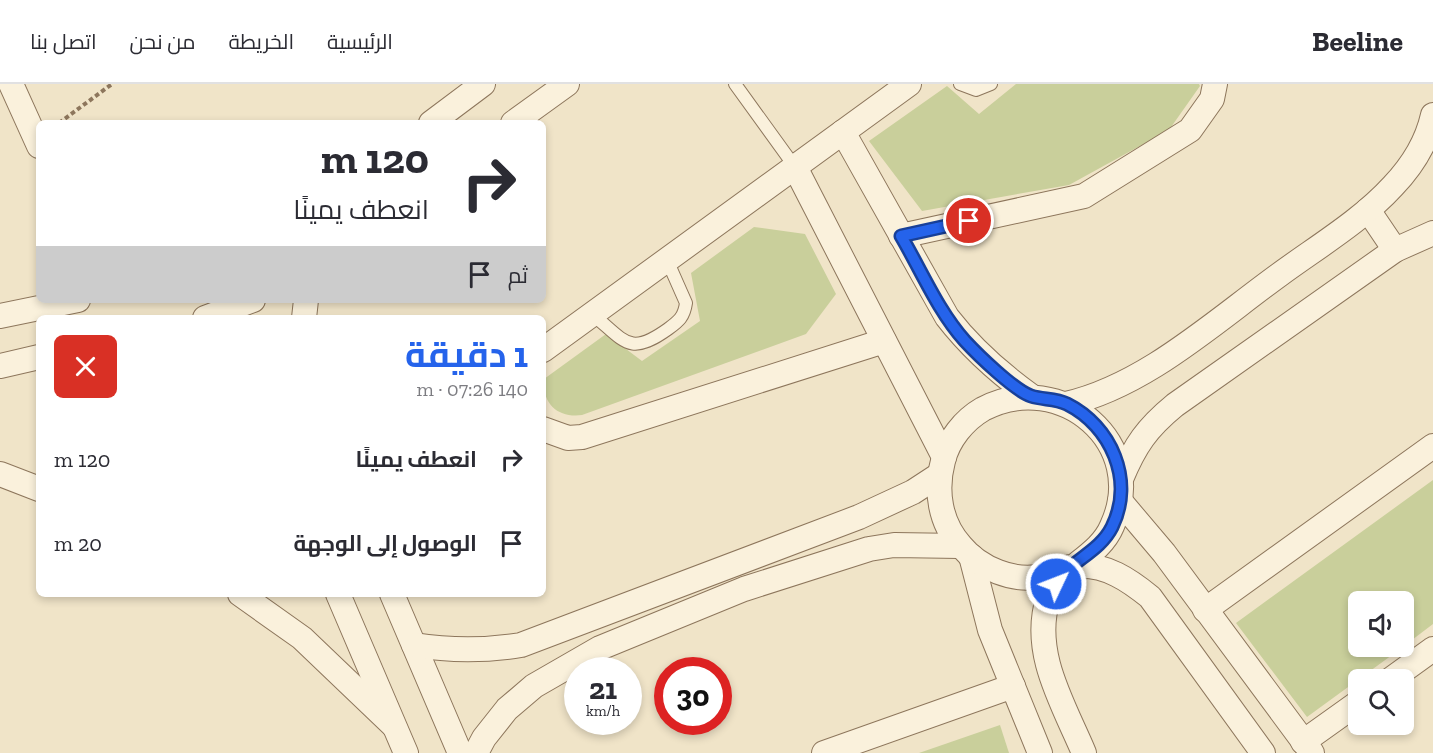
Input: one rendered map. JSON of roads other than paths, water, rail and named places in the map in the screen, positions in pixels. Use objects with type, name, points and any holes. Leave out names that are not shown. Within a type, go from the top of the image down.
[{"type":"street","points":[[11,84],[36,139]]},
{"type":"street","points":[[435,120],[483,84]]},
{"type":"street","points":[[517,120],[567,84]]},
{"type":"street","points":[[546,348],[909,84]]},
{"type":"street","points":[[901,236],[1084,196],[1190,130],[1212,99],[1215,84]]},
{"type":"street","points":[[1066,404],[1095,397],[1150,368],[1368,210],[1415,159],[1430,129],[1433,115]]},
{"type":"street","points":[[843,132],[947,317],[964,340],[1006,378],[1031,396]]},
{"type":"street","points":[[795,167],[884,341],[941,466]]},
{"type":"street","points":[[1368,210],[1395,250]]},
{"type":"street","points":[[584,657],[600,648],[744,590],[869,549],[894,545],[966,551],[991,569],[1015,577],[1039,578],[1070,568],[1097,549],[1112,527],[1133,449],[1151,425],[1175,405],[1395,250],[1433,233]]},
{"type":"street","points":[[0,316],[63,303]]},
{"type":"street","points":[[213,315],[245,303]]},
{"type":"street","points":[[546,430],[568,438],[582,437],[884,341]]},
{"type":"street","points":[[0,366],[36,358]]},
{"type":"street","points":[[1040,753],[990,630],[966,551],[942,513],[939,495],[941,466],[951,440],[977,413],[1012,398],[1031,396],[1066,404],[1093,421],[1112,447],[1121,490],[1205,610],[1307,748],[1348,712]]},
{"type":"street","points":[[1205,610],[1433,446]]},
{"type":"street","points":[[414,645],[450,651],[486,651],[521,645],[859,517],[913,492],[941,466]]},
{"type":"street","points":[[0,474],[36,488]]},
{"type":"street","points":[[1070,568],[1048,597],[1042,640],[1046,662],[1084,753]]},
{"type":"street","points":[[1070,568],[1109,570],[1131,581],[1150,597],[1263,753]]},
{"type":"street","points":[[244,597],[302,638],[393,725]]},
{"type":"street","points":[[339,597],[406,753]]},
{"type":"street","points":[[393,597],[460,753]]},
{"type":"street","points":[[557,632],[566,657]]},
{"type":"street","points":[[1405,669],[1433,649]]},
{"type":"street","points":[[476,753],[484,738],[507,709],[534,686],[564,669]]},
{"type":"street","points":[[824,753],[1013,686]]},
{"type":"lane","points":[[735,84],[795,167]]},
{"type":"lane","points":[[960,84],[976,90],[992,84]]},
{"type":"lane","points":[[592,314],[622,340],[639,345],[648,343],[680,321],[686,303],[667,260]]}]
